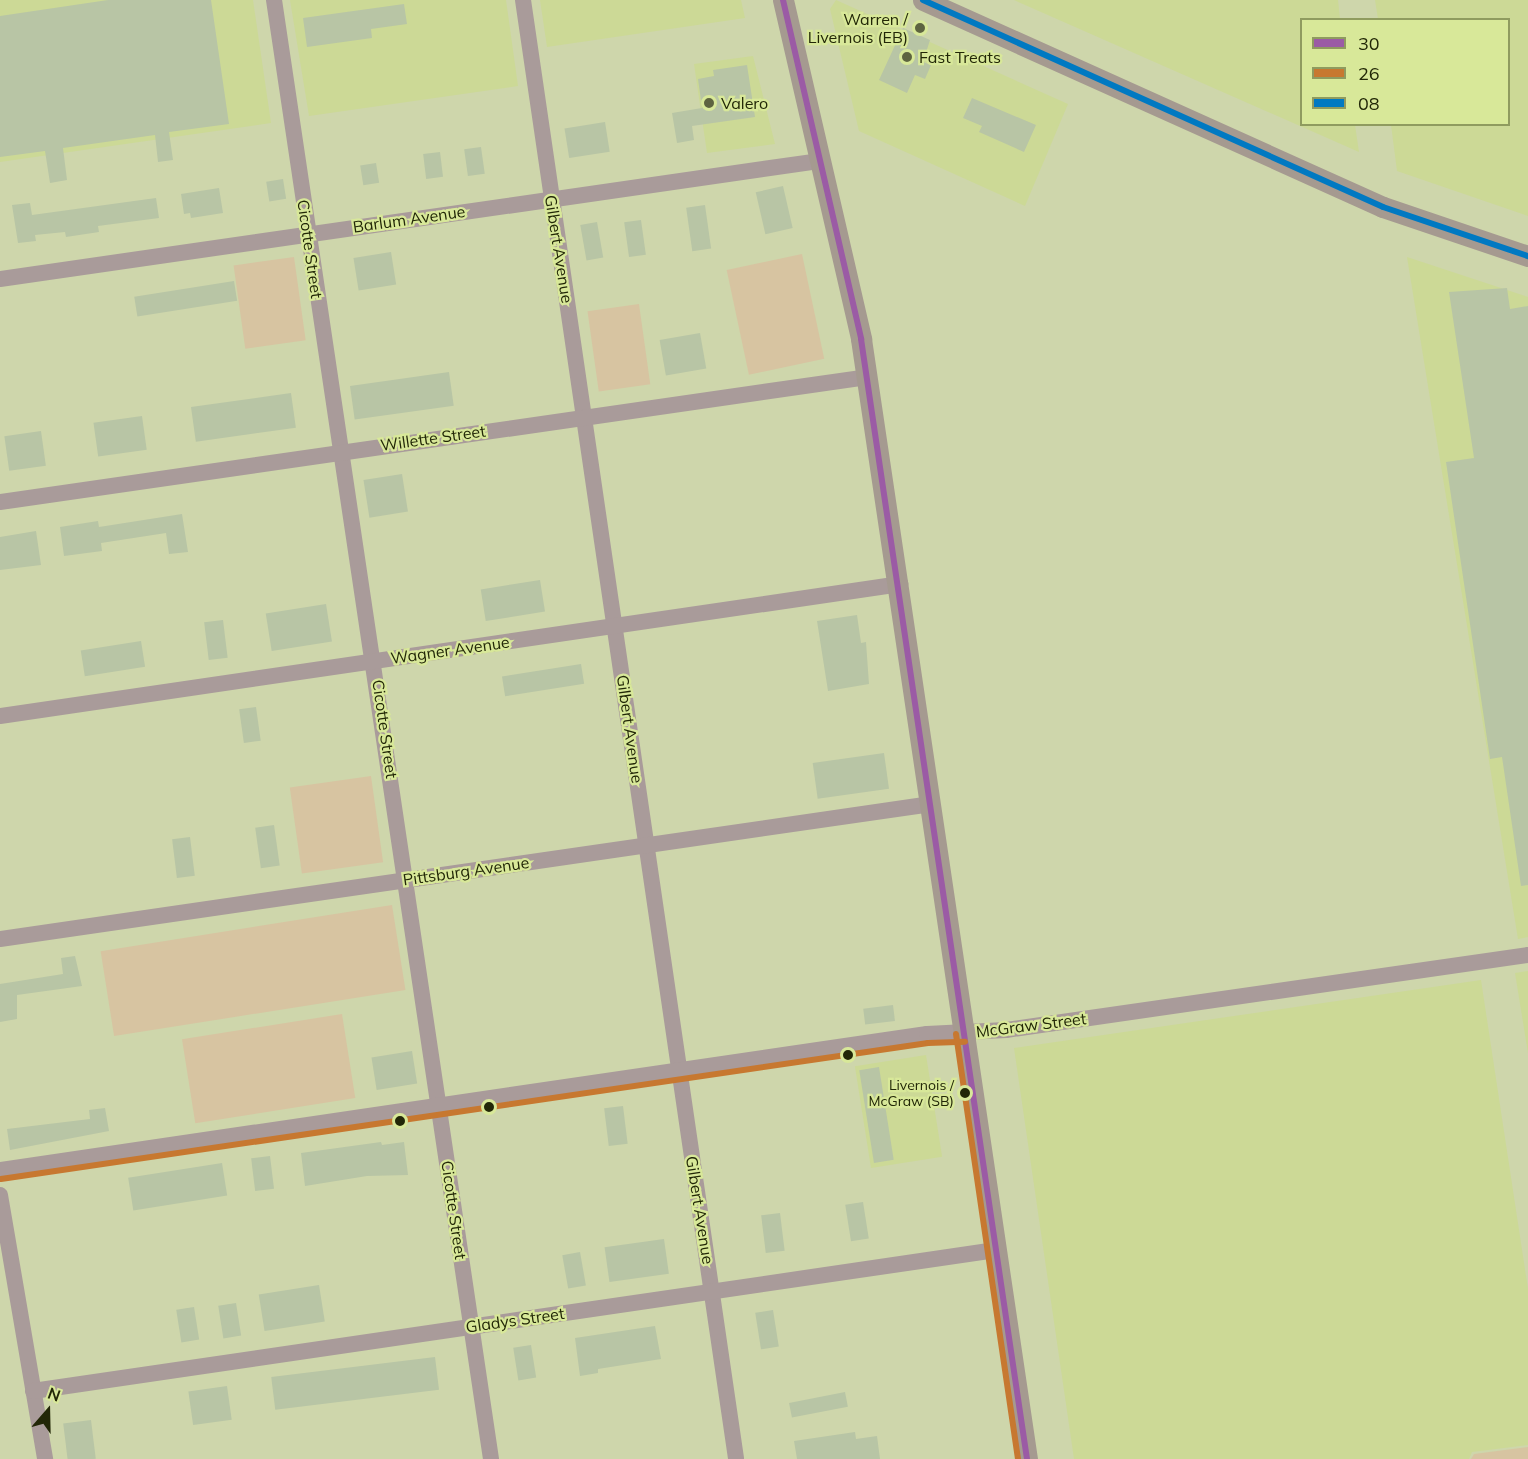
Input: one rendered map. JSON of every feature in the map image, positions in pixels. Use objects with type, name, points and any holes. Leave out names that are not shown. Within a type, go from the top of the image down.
[{"type":"main road","points":[[783,0],[867,376],[900,584],[1027,1459]]},
{"type":"main road","points":[[923,0],[1383,207],[1528,256]]},
{"type":"street","name":"Cicotte Street","points":[[274,0],[340,452],[375,661],[491,1459]]},
{"type":"street","name":"Gilbert Avenue","points":[[523,0],[736,1459]]},
{"type":"street","name":"Barlum Avenue","points":[[0,279],[819,161]]},
{"type":"street","name":"Willette Street","points":[[0,502],[867,376]]},
{"type":"street","name":"Wagner Avenue","points":[[0,716],[900,584]]},
{"type":"street","name":"Pittsburg Avenue","points":[[0,939],[932,804]]},
{"type":"street","name":"McGraw Street","points":[[0,1170],[927,1034],[964,1033],[1528,955]]},
{"type":"street","points":[[0,1195],[45,1459]]},
{"type":"street","name":"Gladys Street","points":[[33,1391],[996,1250]]},
{"type":"shaded area","points":[[0,0],[253,0],[271,123],[0,162]]},
{"type":"shaded area","points":[[290,0],[506,0],[518,86],[309,116]]},
{"type":"shaded area","points":[[540,0],[741,0],[745,18],[547,47]]},
{"type":"shaded area","points":[[836,0],[1068,104],[1025,206],[859,131],[830,9]]},
{"type":"shaded area","points":[[1014,0],[1338,0],[1340,18],[1300,18],[1300,126],[1355,126],[1359,152]]},
{"type":"shaded area","points":[[1375,0],[1528,0],[1528,216],[1397,171],[1391,126],[1510,126],[1510,18],[1378,18]]},
{"type":"shaded area","points":[[753,56],[775,144],[707,153],[694,64]]},
{"type":"shaded area","points":[[802,254],[824,359],[749,375],[727,270]]},
{"type":"shaded area","points":[[294,257],[306,340],[245,349],[234,265]]},
{"type":"shaded area","points":[[1407,257],[1528,297],[1528,937],[1518,939]]},
{"type":"shaded area","points":[[639,304],[650,384],[599,391],[588,311]]},
{"type":"shaded area","points":[[371,776],[383,862],[302,874],[290,787]]},
{"type":"shaded area","points":[[392,905],[405,990],[114,1036],[101,951]]},
{"type":"shaded area","points":[[1528,971],[1528,1053],[1515,973]]},
{"type":"shaded area","points":[[1481,980],[1528,1289],[1528,1445],[1472,1452],[1469,1459],[1074,1459],[1014,1048]]},
{"type":"shaded area","points":[[342,1014],[355,1098],[195,1123],[182,1039]]},
{"type":"shaded area","points":[[926,1055],[942,1157],[871,1168],[855,1066]]},
{"type":"shaded area","points":[[1528,1447],[1528,1459],[1471,1459],[1474,1454]]},
{"type":"building","points":[[108,0],[211,0],[229,124],[169,132],[173,160],[158,162],[155,135],[63,148],[67,180],[50,183],[45,151],[0,157],[0,16]]},
{"type":"building","points":[[404,4],[407,24],[371,29],[372,38],[307,47],[303,18]]},
{"type":"building","name":"Fast Treats","points":[[903,28],[930,40],[923,62],[931,65],[925,79],[915,75],[907,93],[879,80]]},
{"type":"building","points":[[747,65],[755,117],[692,126],[694,140],[677,143],[672,113],[702,108],[698,79],[714,76],[713,70]]},
{"type":"building","points":[[972,98],[1036,125],[1024,152],[979,132],[982,126],[963,118]]},
{"type":"building","points":[[605,122],[610,152],[569,158],[565,128]]},
{"type":"building","points":[[481,147],[485,174],[468,176],[464,149]]},
{"type":"building","points":[[440,152],[443,177],[426,179],[423,154]]},
{"type":"building","points":[[376,163],[379,183],[363,185],[360,166]]},
{"type":"building","points":[[283,179],[286,199],[269,201],[266,182]]},
{"type":"building","points":[[783,186],[793,228],[765,234],[756,192]]},
{"type":"building","points":[[219,188],[223,213],[191,218],[190,213],[184,214],[181,194]]},
{"type":"building","points":[[156,198],[159,218],[98,226],[99,232],[66,237],[65,232],[35,235],[36,241],[18,243],[12,205],[30,203],[32,215]]},
{"type":"building","points":[[705,205],[711,249],[692,251],[686,208]]},
{"type":"building","points":[[641,220],[646,255],[629,257],[624,222]]},
{"type":"building","points":[[597,222],[603,257],[587,260],[580,225]]},
{"type":"building","points":[[391,252],[396,285],[359,291],[353,258]]},
{"type":"building","points":[[234,281],[237,301],[137,317],[134,297]]},
{"type":"building","points":[[1507,288],[1510,309],[1528,306],[1528,885],[1521,886],[1502,757],[1490,759],[1446,462],[1474,458],[1449,292]]},
{"type":"building","points":[[700,333],[706,368],[666,376],[660,340]]},
{"type":"building","points":[[449,372],[454,406],[355,420],[350,386]]},
{"type":"building","points":[[291,393],[296,428],[196,442],[191,407]]},
{"type":"building","points":[[142,416],[147,450],[98,456],[93,423]]},
{"type":"building","points":[[41,431],[46,466],[9,471],[4,436]]},
{"type":"building","points":[[402,474],[408,512],[369,518],[363,480]]},
{"type":"building","points":[[182,514],[188,552],[169,554],[166,533],[101,543],[102,551],[64,556],[60,527],[98,521],[99,527]]},
{"type":"building","points":[[36,531],[41,565],[0,570],[0,537]]},
{"type":"building","points":[[540,580],[545,612],[486,621],[481,589]]},
{"type":"building","points":[[326,604],[332,642],[272,651],[266,614]]},
{"type":"building","points":[[857,615],[861,643],[866,642],[869,684],[828,691],[817,621]]},
{"type":"building","points":[[223,620],[228,658],[209,660],[204,622]]},
{"type":"building","points":[[141,641],[145,667],[85,676],[81,651]]},
{"type":"building","points":[[581,664],[584,684],[505,696],[502,677]]},
{"type":"building","points":[[256,707],[261,741],[244,743],[239,709]]},
{"type":"building","points":[[884,753],[889,789],[818,799],[813,763]]},
{"type":"building","points":[[274,825],[280,866],[261,868],[255,828]]},
{"type":"building","points":[[190,837],[195,876],[177,878],[172,839]]},
{"type":"building","points":[[75,956],[82,986],[17,995],[17,1019],[0,1022],[0,984],[63,974],[61,958]]},
{"type":"building","points":[[893,1005],[895,1021],[865,1025],[863,1009]]},
{"type":"building","points":[[412,1051],[417,1084],[377,1090],[372,1057]]},
{"type":"building","points":[[879,1067],[894,1160],[874,1163],[859,1070]]},
{"type":"building","points":[[623,1106],[628,1144],[609,1146],[604,1108]]},
{"type":"building","points":[[105,1108],[109,1131],[10,1150],[7,1129],[90,1119],[89,1110]]},
{"type":"building","points":[[381,1142],[382,1145],[404,1142],[408,1175],[367,1176],[305,1186],[301,1153]]},
{"type":"building","points":[[270,1156],[274,1189],[255,1191],[251,1158]]},
{"type":"building","points":[[222,1163],[227,1196],[133,1210],[128,1178]]},
{"type":"building","points":[[863,1202],[869,1239],[851,1241],[845,1205]]},
{"type":"building","points":[[780,1213],[785,1251],[766,1253],[761,1215]]},
{"type":"building","points":[[664,1239],[669,1274],[609,1282],[605,1247]]},
{"type":"building","points":[[580,1252],[586,1285],[568,1289],[562,1255]]},
{"type":"building","points":[[319,1285],[325,1322],[265,1331],[259,1295]]},
{"type":"building","points":[[236,1303],[241,1336],[223,1338],[218,1306]]},
{"type":"building","points":[[194,1307],[199,1340],[181,1342],[176,1310]]},
{"type":"building","points":[[773,1310],[779,1347],[761,1349],[755,1313]]},
{"type":"building","points":[[655,1326],[661,1359],[598,1369],[598,1373],[580,1376],[575,1338]]},
{"type":"building","points":[[531,1345],[536,1378],[518,1380],[513,1348]]},
{"type":"building","points":[[435,1357],[439,1390],[275,1410],[271,1377]]},
{"type":"building","points":[[227,1386],[232,1420],[193,1425],[188,1391]]},
{"type":"building","points":[[845,1392],[848,1407],[792,1418],[789,1403]]},
{"type":"building","points":[[91,1420],[96,1459],[68,1459],[63,1423]]},
{"type":"building","points":[[855,1432],[856,1439],[877,1436],[880,1459],[797,1459],[794,1441]]},
{"type":"transit line","name":"30","points":[[783,0],[861,339],[1027,1459]]},
{"type":"transit line","name":"08","points":[[923,0],[1383,207],[1528,256]]},
{"type":"transit line","name":"26","points":[[956,1034],[1018,1459]]},
{"type":"transit line","name":"26","points":[[1,1179],[928,1043],[965,1042]]},
{"type":"place","name":"Warren / Livernois (EB)","points":[[920,28]]},
{"type":"place","name":"Fast Treats","points":[[907,57]]},
{"type":"place","name":"Valero","points":[[709,103]]},
{"type":"place","name":"Livernois / McGraw (SB)","points":[[965,1093]]}]
